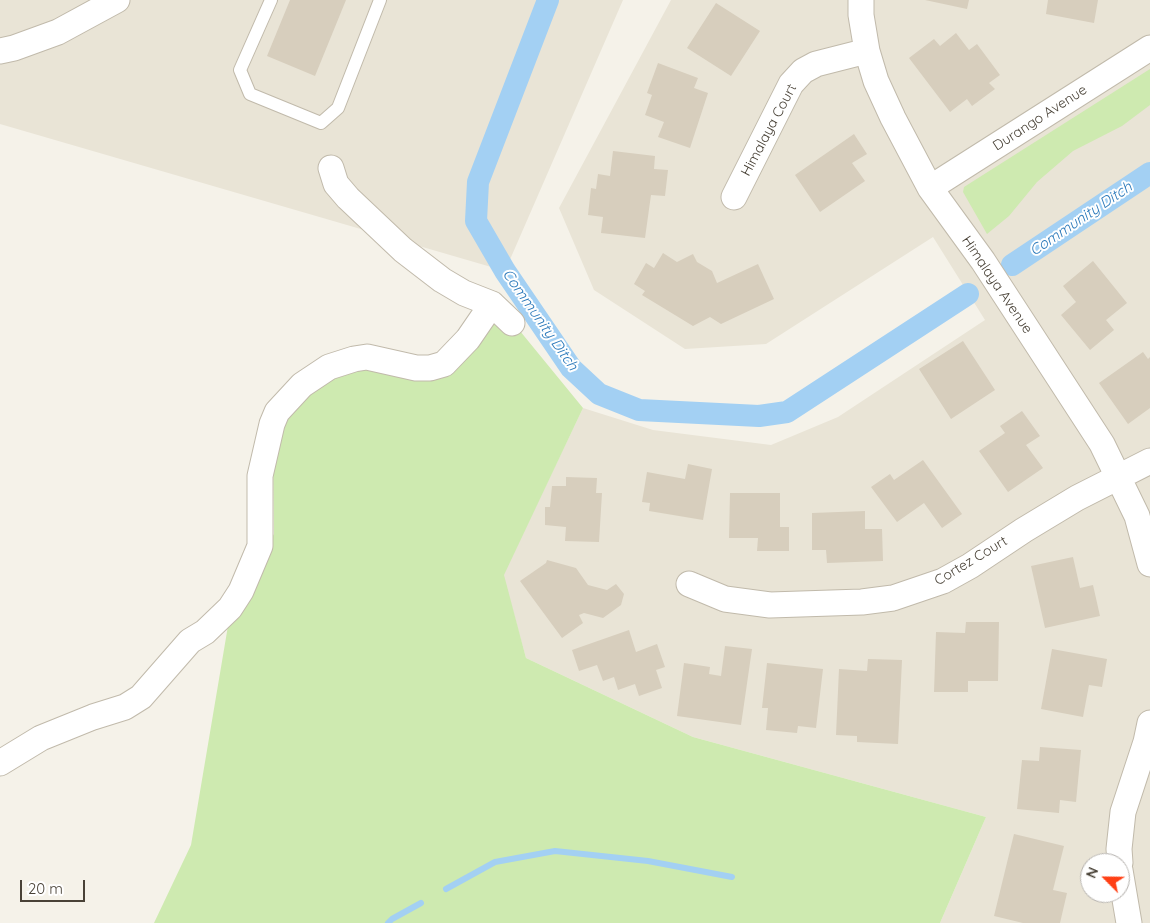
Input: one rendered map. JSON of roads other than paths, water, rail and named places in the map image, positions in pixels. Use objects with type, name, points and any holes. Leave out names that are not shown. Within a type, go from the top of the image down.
[{"type":"street","points":[[0,51],[14,48],[58,32],[117,0]]},
{"type":"street","name":"Himalaya Avenue","points":[[861,0],[861,15],[867,51],[880,88],[930,188],[980,256],[1097,436],[1137,516],[1150,564]]},
{"type":"street","name":"Durango Avenue","points":[[930,188],[1150,48]]},
{"type":"street","name":"Himalaya Court","points":[[734,197],[797,77],[803,71],[816,64],[867,51]]},
{"type":"street","points":[[331,168],[336,184],[348,198],[404,250],[436,275],[464,293],[492,304],[512,323]]},
{"type":"street","points":[[0,763],[42,738],[93,717],[125,707],[141,697],[190,641],[205,632],[230,608],[241,591],[260,546],[260,476],[272,424],[277,412],[302,384],[329,367],[342,361],[354,359],[367,358],[416,368],[430,368],[444,364],[468,339],[492,304]]},
{"type":"street","name":"Cortez Court","points":[[688,584],[725,599],[770,605],[862,602],[893,598],[943,581],[970,566],[1069,502],[1150,461]]},
{"type":"street","points":[[1119,853],[1123,812],[1146,742],[1150,723]]},
{"type":"street","points":[[1126,903],[1129,923]]},
{"type":"lane","points":[[271,0],[240,70],[250,94],[321,123],[338,108],[380,0]]},
{"type":"waterway","name":"Community Ditch","points":[[548,0],[478,182],[476,221],[505,271],[571,368],[599,394],[639,410],[759,416],[787,412],[968,294]]},
{"type":"waterway","name":"Community Ditch","points":[[1012,265],[1150,173]]},
{"type":"waterway","points":[[446,889],[495,862],[555,851],[648,861],[732,877]]},
{"type":"waterway","points":[[388,923],[421,903]]}]
